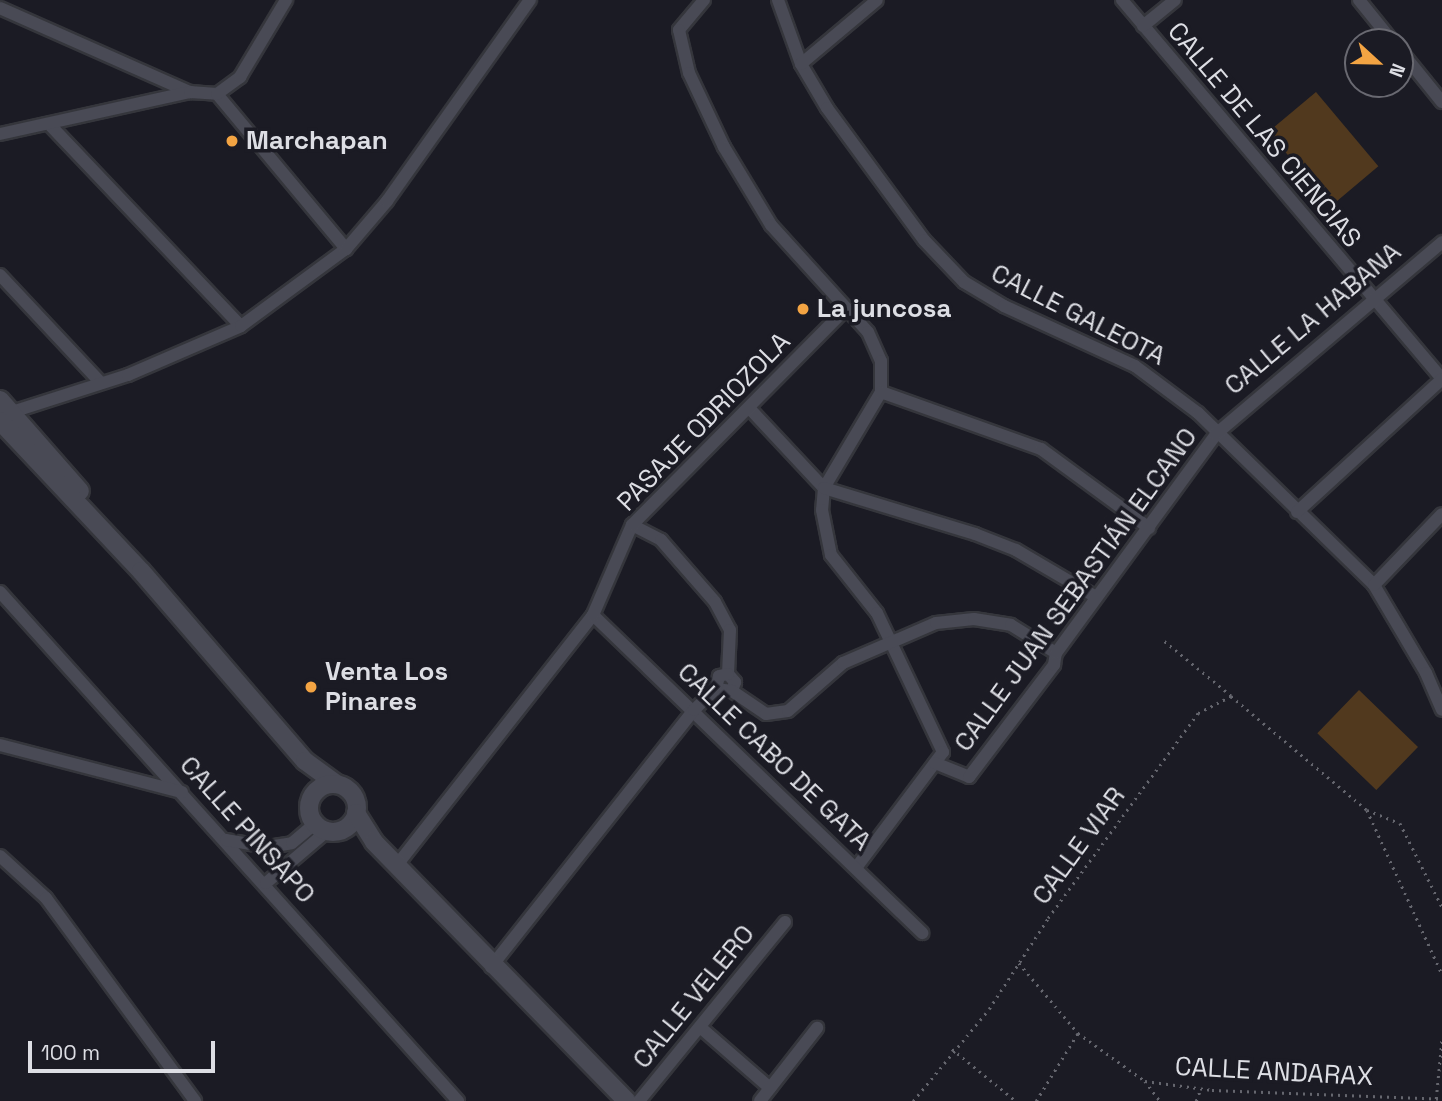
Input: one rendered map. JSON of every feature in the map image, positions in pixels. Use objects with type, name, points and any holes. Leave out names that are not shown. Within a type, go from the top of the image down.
[{"type":"street","points":[[0,134],[190,92],[217,94],[240,78],[285,0]]},
{"type":"street","points":[[530,0],[387,201],[346,249],[241,326],[128,375],[4,411],[93,506],[141,571],[305,761],[355,798],[356,813],[374,842],[491,967],[627,1101]]},
{"type":"street","points":[[704,0],[679,30],[689,73],[724,147],[771,225],[873,342],[881,361],[881,392],[824,488],[822,510],[831,555],[877,612],[888,641],[943,752],[856,868]]},
{"type":"street","name":"CALLE GALEOTA","points":[[778,0],[801,64],[827,108],[924,240],[964,282],[1004,306],[1135,366],[1172,391],[1374,585],[1426,673],[1442,710]]},
{"type":"street","points":[[801,64],[877,0]]},
{"type":"street","name":"CALLE DE LAS CIENCIAS","points":[[1122,0],[1371,300],[1442,379]]},
{"type":"street","points":[[1143,26],[1175,0]]},
{"type":"street","points":[[1359,0],[1382,28]]},
{"type":"street","points":[[0,8],[190,92]]},
{"type":"street","points":[[1414,67],[1442,102]]},
{"type":"street","points":[[217,94],[346,249]]},
{"type":"street","points":[[50,125],[241,326]]},
{"type":"street","name":"CALLE LA HABANA","points":[[1216,433],[1442,242]]},
{"type":"street","points":[[0,275],[100,382]]},
{"type":"street","name":"PASAJE ODRIOZOLA","points":[[397,865],[593,615],[632,525],[750,409],[846,309]]},
{"type":"street","points":[[1297,512],[1442,379]]},
{"type":"street","points":[[881,392],[1041,449],[1149,528]]},
{"type":"street","points":[[750,409],[824,488],[975,534],[1016,550],[1096,597]]},
{"type":"street","name":"CALLE JUAN SEBASTIÁN ELCANO","points":[[934,763],[969,777],[1054,666],[1056,653],[1216,433]]},
{"type":"street","points":[[1374,585],[1442,514]]},
{"type":"street","points":[[632,525],[661,540],[715,602],[730,630],[728,674],[735,682],[732,691]]},
{"type":"street","name":"CALLE PINSAPO","points":[[0,592],[266,883],[458,1101]]},
{"type":"street","name":"CALLE CABO DE GATA","points":[[593,615],[922,933]]},
{"type":"street","points":[[716,689],[732,691],[766,714],[788,711],[843,663],[936,622],[974,619],[1011,625],[1056,653]]},
{"type":"street","points":[[491,967],[694,710],[716,689],[719,676],[728,674]]},
{"type":"street","points":[[0,745],[182,792]]},
{"type":"street","points":[[305,761],[310,800],[326,829],[374,842]]},
{"type":"street","points":[[310,800],[322,786],[337,784]]},
{"type":"street","points":[[226,841],[268,847],[292,843],[326,829],[349,825],[356,813]]},
{"type":"street","points":[[266,883],[326,829]]},
{"type":"street","points":[[0,856],[46,898],[195,1101]]},
{"type":"street","name":"CALLE VELERO","points":[[639,1101],[785,922]]},
{"type":"street","points":[[700,1027],[770,1088]]},
{"type":"street","points":[[760,1101],[817,1028]]},
{"type":"path","points":[[1161,639],[1367,810],[1400,823],[1442,907]]},
{"type":"path","name":"CALLE VIAR","points":[[913,1101],[952,1049],[989,1009],[1198,713],[1231,696]]},
{"type":"path","points":[[1367,810],[1442,974]]},
{"type":"path","points":[[1019,963],[1078,1033],[1145,1081],[1160,1101]]},
{"type":"path","points":[[1035,1101],[1078,1033]]},
{"type":"path","points":[[1436,1098],[1442,1037]]},
{"type":"path","points":[[952,1049],[1016,1101]]},
{"type":"path","name":"CALLE ANDARAX","points":[[1145,1081],[1201,1088],[1428,1100],[1442,1098]]},
{"type":"path","points":[[1196,1101],[1201,1088]]},
{"type":"shaded area","points":[[1316,92],[1378,166],[1331,206],[1269,132]]},
{"type":"shaded area","points":[[1359,690],[1418,747],[1376,790],[1317,733]]},
{"type":"place","name":"Marchapan","points":[[232,141]]},
{"type":"place","name":"La juncosa","points":[[803,309]]},
{"type":"place","name":"Venta Los Pinares","points":[[311,687]]}]
